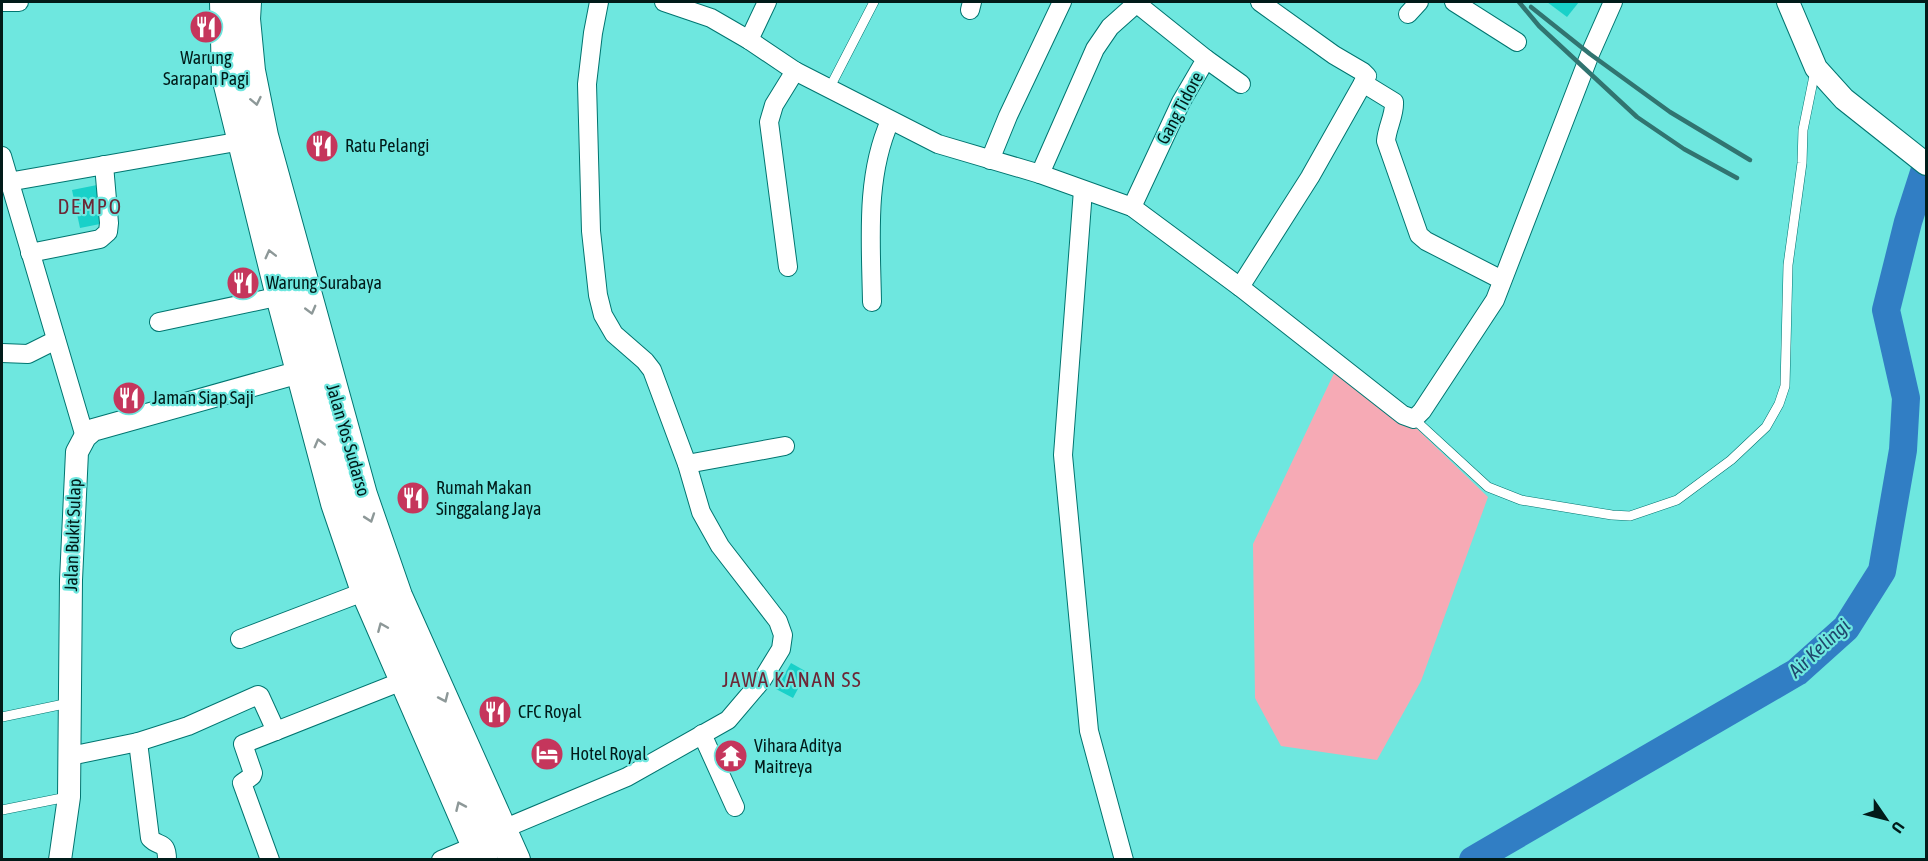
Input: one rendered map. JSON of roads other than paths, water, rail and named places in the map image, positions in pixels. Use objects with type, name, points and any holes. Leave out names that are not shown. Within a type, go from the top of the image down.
[{"type":"highway","name":"Jalan Yos Sudarso","points":[[225,2],[227,77],[281,296],[314,370],[362,495],[397,596],[515,860]]},
{"type":"highway","name":"Jalan Yos Sudarso","points":[[246,2],[244,20],[250,71],[314,370],[336,503],[366,591],[480,852]]},
{"type":"street","points":[[2,2],[19,2]]},
{"type":"street","points":[[503,829],[627,777],[728,720],[762,680],[781,650],[783,635],[778,621],[720,546],[701,512],[687,464],[652,370],[614,334],[603,315],[598,295],[591,231],[587,84],[592,33],[599,2]]},
{"type":"street","points":[[664,2],[711,18],[795,71],[938,144],[1040,174],[1132,207],[1240,287],[1403,415],[1414,419],[1422,411],[1490,310],[1608,4]]},
{"type":"street","points":[[749,40],[767,2]]},
{"type":"street","points":[[990,160],[1008,116],[1062,2]]},
{"type":"street","points":[[1040,174],[1095,49],[1110,27],[1137,2]]},
{"type":"street","name":"Gang Tidore","points":[[1132,207],[1180,102],[1206,59],[1137,2]]},
{"type":"street","points":[[1454,2],[1516,42]]},
{"type":"street","points":[[1788,2],[1816,68],[1844,99],[1926,164]]},
{"type":"street","points":[[1240,287],[1310,177],[1367,76],[1334,56],[1267,4]]},
{"type":"street","points":[[1206,59],[1241,84]]},
{"type":"street","points":[[788,267],[769,122],[774,105],[795,71]]},
{"type":"street","points":[[1364,83],[1394,102],[1395,107],[1386,141],[1419,236],[1502,280]]},
{"type":"street","points":[[872,302],[871,205],[880,147],[890,121]]},
{"type":"street","points":[[6,178],[105,165],[242,141]]},
{"type":"street","points":[[2,156],[6,178],[85,437],[93,430],[314,370]]},
{"type":"street","points":[[30,253],[100,239],[108,232],[105,165]]},
{"type":"street","points":[[1083,190],[1063,455],[1089,731],[1124,860]]},
{"type":"street","points":[[159,322],[281,296]]},
{"type":"street","points":[[2,353],[28,354],[56,340]]},
{"type":"street","name":"Jalan Bukit Sulap","points":[[60,860],[69,797],[69,703],[77,452],[85,437]]},
{"type":"street","points":[[687,464],[785,446]]},
{"type":"street","points":[[240,639],[366,591]]},
{"type":"street","points":[[270,860],[242,783],[252,775],[242,746],[245,742],[405,680]]},
{"type":"street","points":[[70,756],[138,742],[188,726],[259,695],[276,731]]},
{"type":"street","points":[[702,734],[735,807]]},
{"type":"street","points":[[138,742],[150,838],[164,846],[167,860]]},
{"type":"street","points":[[441,860],[480,852]]},
{"type":"lane","points":[[829,89],[873,2]]},
{"type":"lane","points":[[1414,419],[1488,487],[1521,500],[1612,515],[1630,516],[1677,500],[1731,460],[1766,427],[1779,404],[1785,386],[1788,265],[1802,163],[1803,130],[1816,68]]},
{"type":"lane","points":[[2,717],[69,703]]},
{"type":"lane","points":[[2,810],[69,797]]},
{"type":"waterway","name":"Air Kelingi","points":[[1473,860],[1797,672],[1846,628],[1882,571],[1903,450],[1906,398],[1886,310],[1908,222],[1926,166]]},
{"type":"railway","points":[[1519,2],[1539,26],[1637,117],[1684,149],[1737,178]]},
{"type":"railway","points":[[1531,7],[1590,54],[1670,112],[1750,160]]},
{"type":"place","name":"Warung Sarapan Pagi","points":[[206,27]]},
{"type":"place","name":"Ratu Pelangi","points":[[322,146]]},
{"type":"place","name":"Warung Surabaya","points":[[243,283]]},
{"type":"place","name":"Jaman Siap Saji","points":[[129,398]]},
{"type":"place","name":"Rumah Makan Singgalang Jaya","points":[[413,498]]},
{"type":"place","name":"CFC Royal","points":[[495,712]]},
{"type":"place","name":"Hotel Royal","points":[[547,754]]},
{"type":"place","name":"Vihara Aditya Maitreya","points":[[731,756]]},
{"type":"district","name":"DEMPO","points":[[90,207]]},
{"type":"district","name":"JAWA KANAN SS","points":[[792,680]]}]
